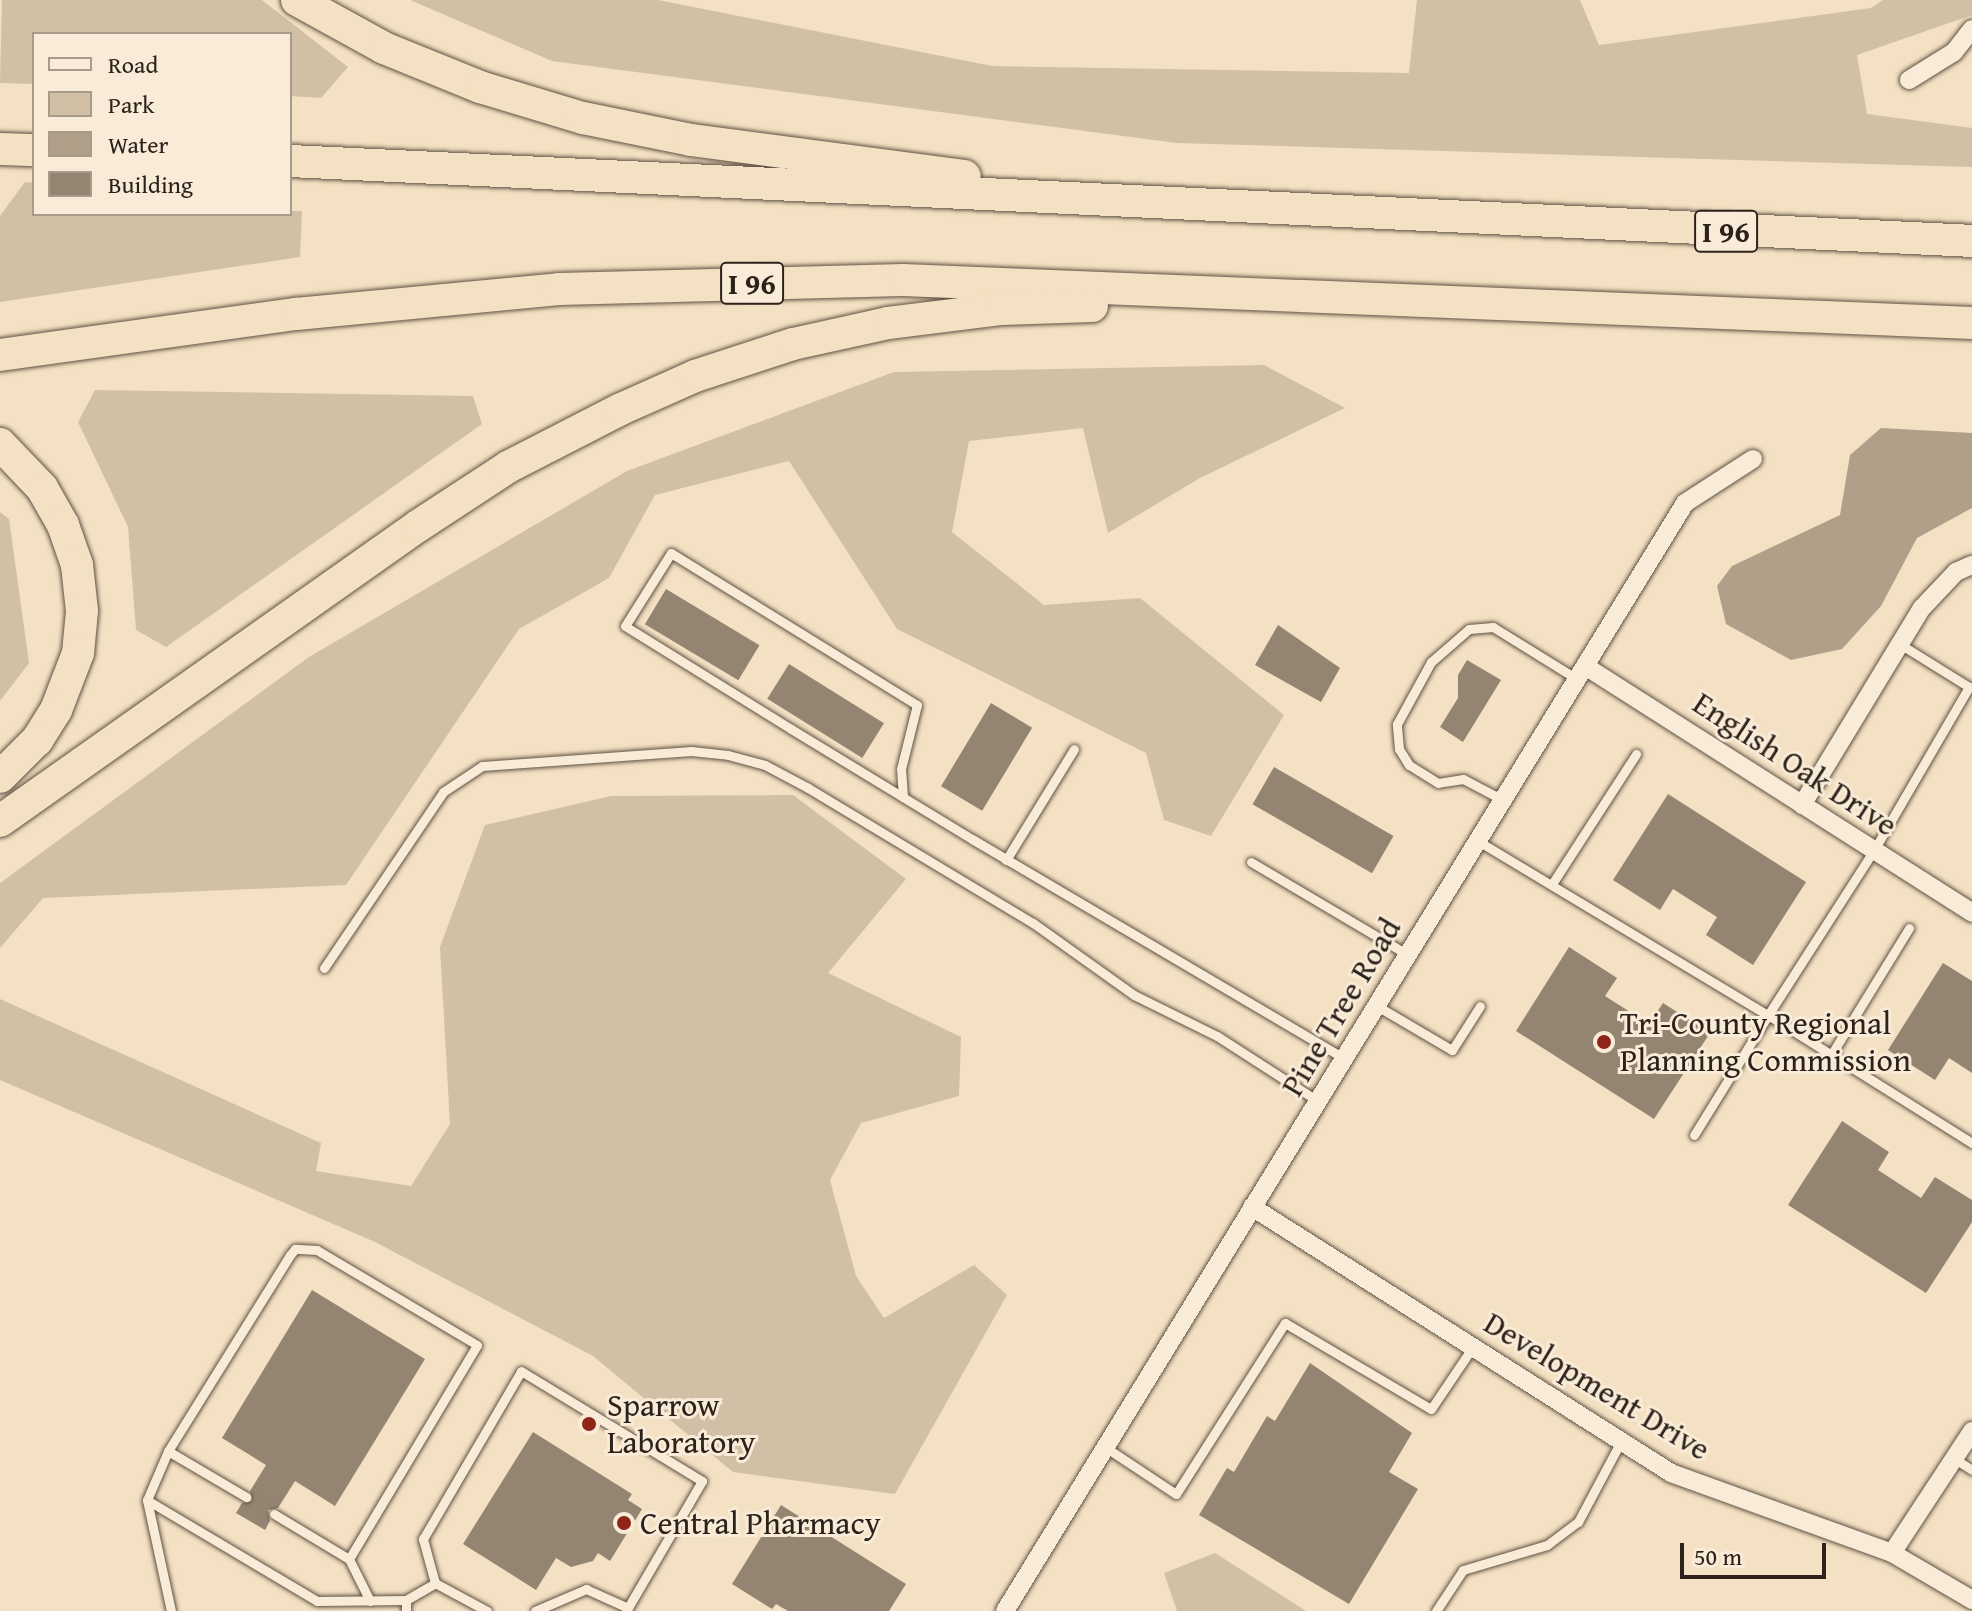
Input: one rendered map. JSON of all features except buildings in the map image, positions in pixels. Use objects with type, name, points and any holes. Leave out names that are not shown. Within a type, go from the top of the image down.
[{"type":"highway","points":[[297,0],[384,48],[480,87],[583,118],[691,140],[1174,205]]},
{"type":"highway","points":[[0,149],[32,150]]},
{"type":"highway","name":"I 96","points":[[292,161],[1972,241]]},
{"type":"highway","name":"I 96","points":[[0,355],[296,314],[559,289],[903,280],[1972,323]]},
{"type":"highway","points":[[0,821],[508,467],[695,376],[793,344],[888,323],[1002,309],[1143,304],[1379,311],[1507,303]]},
{"type":"highway","points":[[0,444],[42,488],[63,525],[77,565],[82,611],[78,653],[56,710],[37,740],[0,777]]},
{"type":"street","points":[[1909,80],[1954,52],[1972,29]]},
{"type":"street","name":"Pine Tree Road","points":[[1005,1611],[1685,503],[1753,459]]},
{"type":"street","points":[[1802,805],[1922,608],[1956,572],[1972,565]]},
{"type":"street","name":"English Oak Drive","points":[[1581,673],[1802,805],[1972,913]]},
{"type":"street","name":"Development Drive","points":[[1252,1207],[1671,1473],[1892,1553],[1972,1600]]},
{"type":"street","points":[[1892,1553],[1972,1431]]},
{"type":"lane","points":[[903,797],[901,769],[917,705],[671,553],[625,626],[903,797],[1006,860],[1344,1058]]},
{"type":"lane","points":[[1503,800],[1463,779],[1438,783],[1409,765],[1399,749],[1397,724],[1431,662],[1469,629],[1493,627],[1581,673]]},
{"type":"lane","points":[[1694,1135],[1874,850],[1970,684],[1900,644]]},
{"type":"lane","points":[[1006,860],[1074,749]]},
{"type":"lane","points":[[324,968],[443,792],[482,766],[691,751],[728,755],[765,765],[821,795],[1033,923],[1134,995],[1217,1036],[1319,1102]]},
{"type":"lane","points":[[1552,884],[1636,754]]},
{"type":"lane","points":[[1478,841],[1768,1015],[1972,1143]]},
{"type":"lane","points":[[1251,862],[1408,955]]},
{"type":"lane","points":[[1831,1055],[1909,928]]},
{"type":"lane","points":[[1377,1006],[1452,1050],[1480,1006]]},
{"type":"lane","points":[[171,1611],[147,1500],[168,1451],[290,1255],[304,1248],[329,1254],[477,1345],[349,1559]]},
{"type":"lane","points":[[1105,1447],[1176,1494],[1285,1323],[1431,1409],[1472,1348]]},
{"type":"lane","points":[[487,1611],[435,1583],[427,1560],[425,1529],[521,1371],[702,1481],[627,1609],[586,1589],[535,1611]]},
{"type":"lane","points":[[1436,1611],[1463,1570],[1547,1545],[1578,1522],[1621,1441]]},
{"type":"lane","points":[[168,1451],[246,1497]]},
{"type":"lane","points":[[1955,1459],[1972,1470]]},
{"type":"lane","points":[[147,1500],[307,1597],[406,1600],[435,1583]]},
{"type":"lane","points":[[274,1514],[349,1559],[370,1601]]},
{"type":"lane","points":[[406,1600],[406,1611]]},
{"type":"green space","points":[[2,0],[262,0],[348,67],[321,98],[292,96],[292,32],[32,32],[32,84],[0,83]]},
{"type":"green space","points":[[410,0],[658,0],[992,66],[1409,73],[1417,0],[1580,0],[1599,45],[1871,8],[1883,0],[1972,0],[1972,15],[1857,55],[1867,114],[1972,128],[1972,167],[1177,143],[552,61]]},
{"type":"green space","points":[[25,182],[32,183],[32,216],[292,216],[292,211],[302,211],[300,257],[0,302],[0,216]]},
{"type":"green space","points":[[1264,365],[1345,408],[1200,478],[1108,533],[1083,428],[969,441],[952,532],[1044,605],[1140,598],[1284,715],[1211,836],[1164,820],[1146,753],[897,629],[789,461],[655,495],[609,578],[519,629],[346,885],[43,898],[0,948],[0,883],[309,657],[627,471],[894,372]]},
{"type":"green space","points":[[95,390],[473,396],[482,424],[166,647],[136,630],[128,527],[78,422]]},
{"type":"green space","points":[[0,512],[9,519],[29,663],[0,701]]},
{"type":"green space","points":[[793,795],[906,879],[828,973],[961,1037],[959,1096],[861,1123],[830,1180],[856,1276],[884,1318],[974,1265],[1007,1295],[895,1494],[733,1472],[593,1356],[375,1242],[0,1080],[0,999],[321,1143],[316,1171],[411,1186],[450,1124],[440,947],[485,825],[611,796]]},
{"type":"green space","points":[[1215,1553],[1306,1611],[1177,1611],[1164,1573]]},
{"type":"water","points":[[1881,428],[1972,433],[1972,508],[1917,538],[1881,606],[1842,649],[1791,660],[1726,624],[1717,586],[1732,566],[1840,515],[1850,455]]},
{"type":"place","name":"Tri-County Regional Planning Commission","points":[[1604,1042]]},
{"type":"place","name":"Sparrow Laboratory","points":[[589,1424]]},
{"type":"place","name":"Central Pharmacy","points":[[624,1523]]}]
